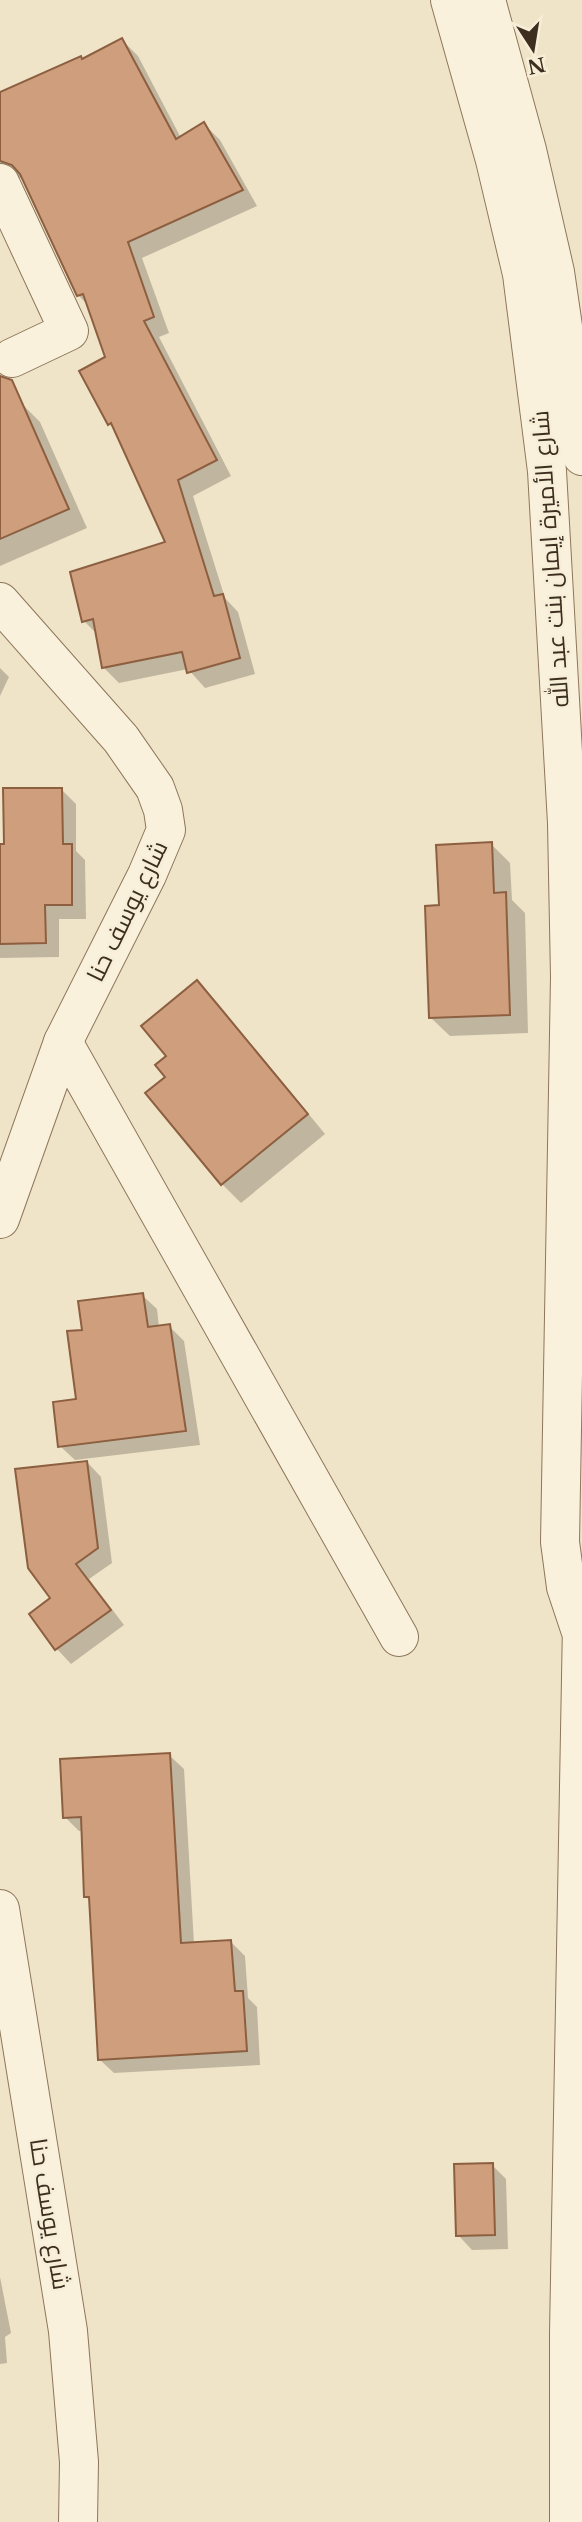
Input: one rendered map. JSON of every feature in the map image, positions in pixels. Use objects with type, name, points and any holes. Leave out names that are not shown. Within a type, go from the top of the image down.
[{"type":"street","name":"شارع الأميرة إيمان بنت عبد الله","points":[[450,0],[495,160],[522,274],[547,471],[567,822],[570,977],[560,1542],[566,1587],[581,1626],[569,2333],[569,2522]]},
{"type":"street","name":"شارع الأميرة إيمان بنت عبد الله","points":[[486,0],[527,150],[555,272],[582,456]]},
{"type":"street","points":[[0,183],[69,331],[12,358]]},
{"type":"street","name":"شارع يوسف حنا","points":[[0,602],[121,740],[155,788],[163,810],[166,830],[147,875],[64,1042],[0,1219]]},
{"type":"street","points":[[64,1042],[399,1637]]},
{"type":"street","name":"شارع يوسف حنا","points":[[0,1909],[68,2331],[79,2462],[78,2522]]},
{"type":"building","points":[[122,38],[176,139],[204,122],[243,190],[128,242],[154,317],[144,321],[217,460],[178,480],[214,596],[223,594],[240,658],[187,673],[182,652],[102,668],[93,619],[82,622],[70,572],[165,542],[111,423],[108,425],[79,371],[105,357],[83,294],[77,296],[20,174],[12,165],[0,161],[0,92],[81,56],[82,59]]},
{"type":"building","points":[[0,376],[12,380],[69,509],[0,539]]},
{"type":"building","points":[[3,788],[62,788],[63,844],[72,844],[72,905],[45,905],[46,943],[0,944]]},
{"type":"building","points":[[492,842],[494,893],[506,892],[510,1015],[429,1018],[425,906],[439,905],[436,845]]},
{"type":"building","points":[[197,980],[308,1114],[221,1185],[145,1093],[165,1077],[155,1065],[166,1056],[141,1026]]},
{"type":"building","points":[[143,1293],[148,1327],[170,1324],[186,1431],[58,1447],[53,1402],[76,1399],[67,1331],[82,1330],[78,1301]]},
{"type":"building","points":[[87,1461],[98,1548],[76,1564],[111,1610],[55,1650],[29,1614],[50,1598],[28,1568],[15,1469]]},
{"type":"building","points":[[170,1753],[181,1943],[231,1940],[235,1991],[243,1991],[247,2051],[98,2060],[89,1897],[84,1897],[81,1817],[63,1818],[60,1759]]},
{"type":"building","points":[[493,2163],[495,2235],[456,2236],[454,2164]]}]
